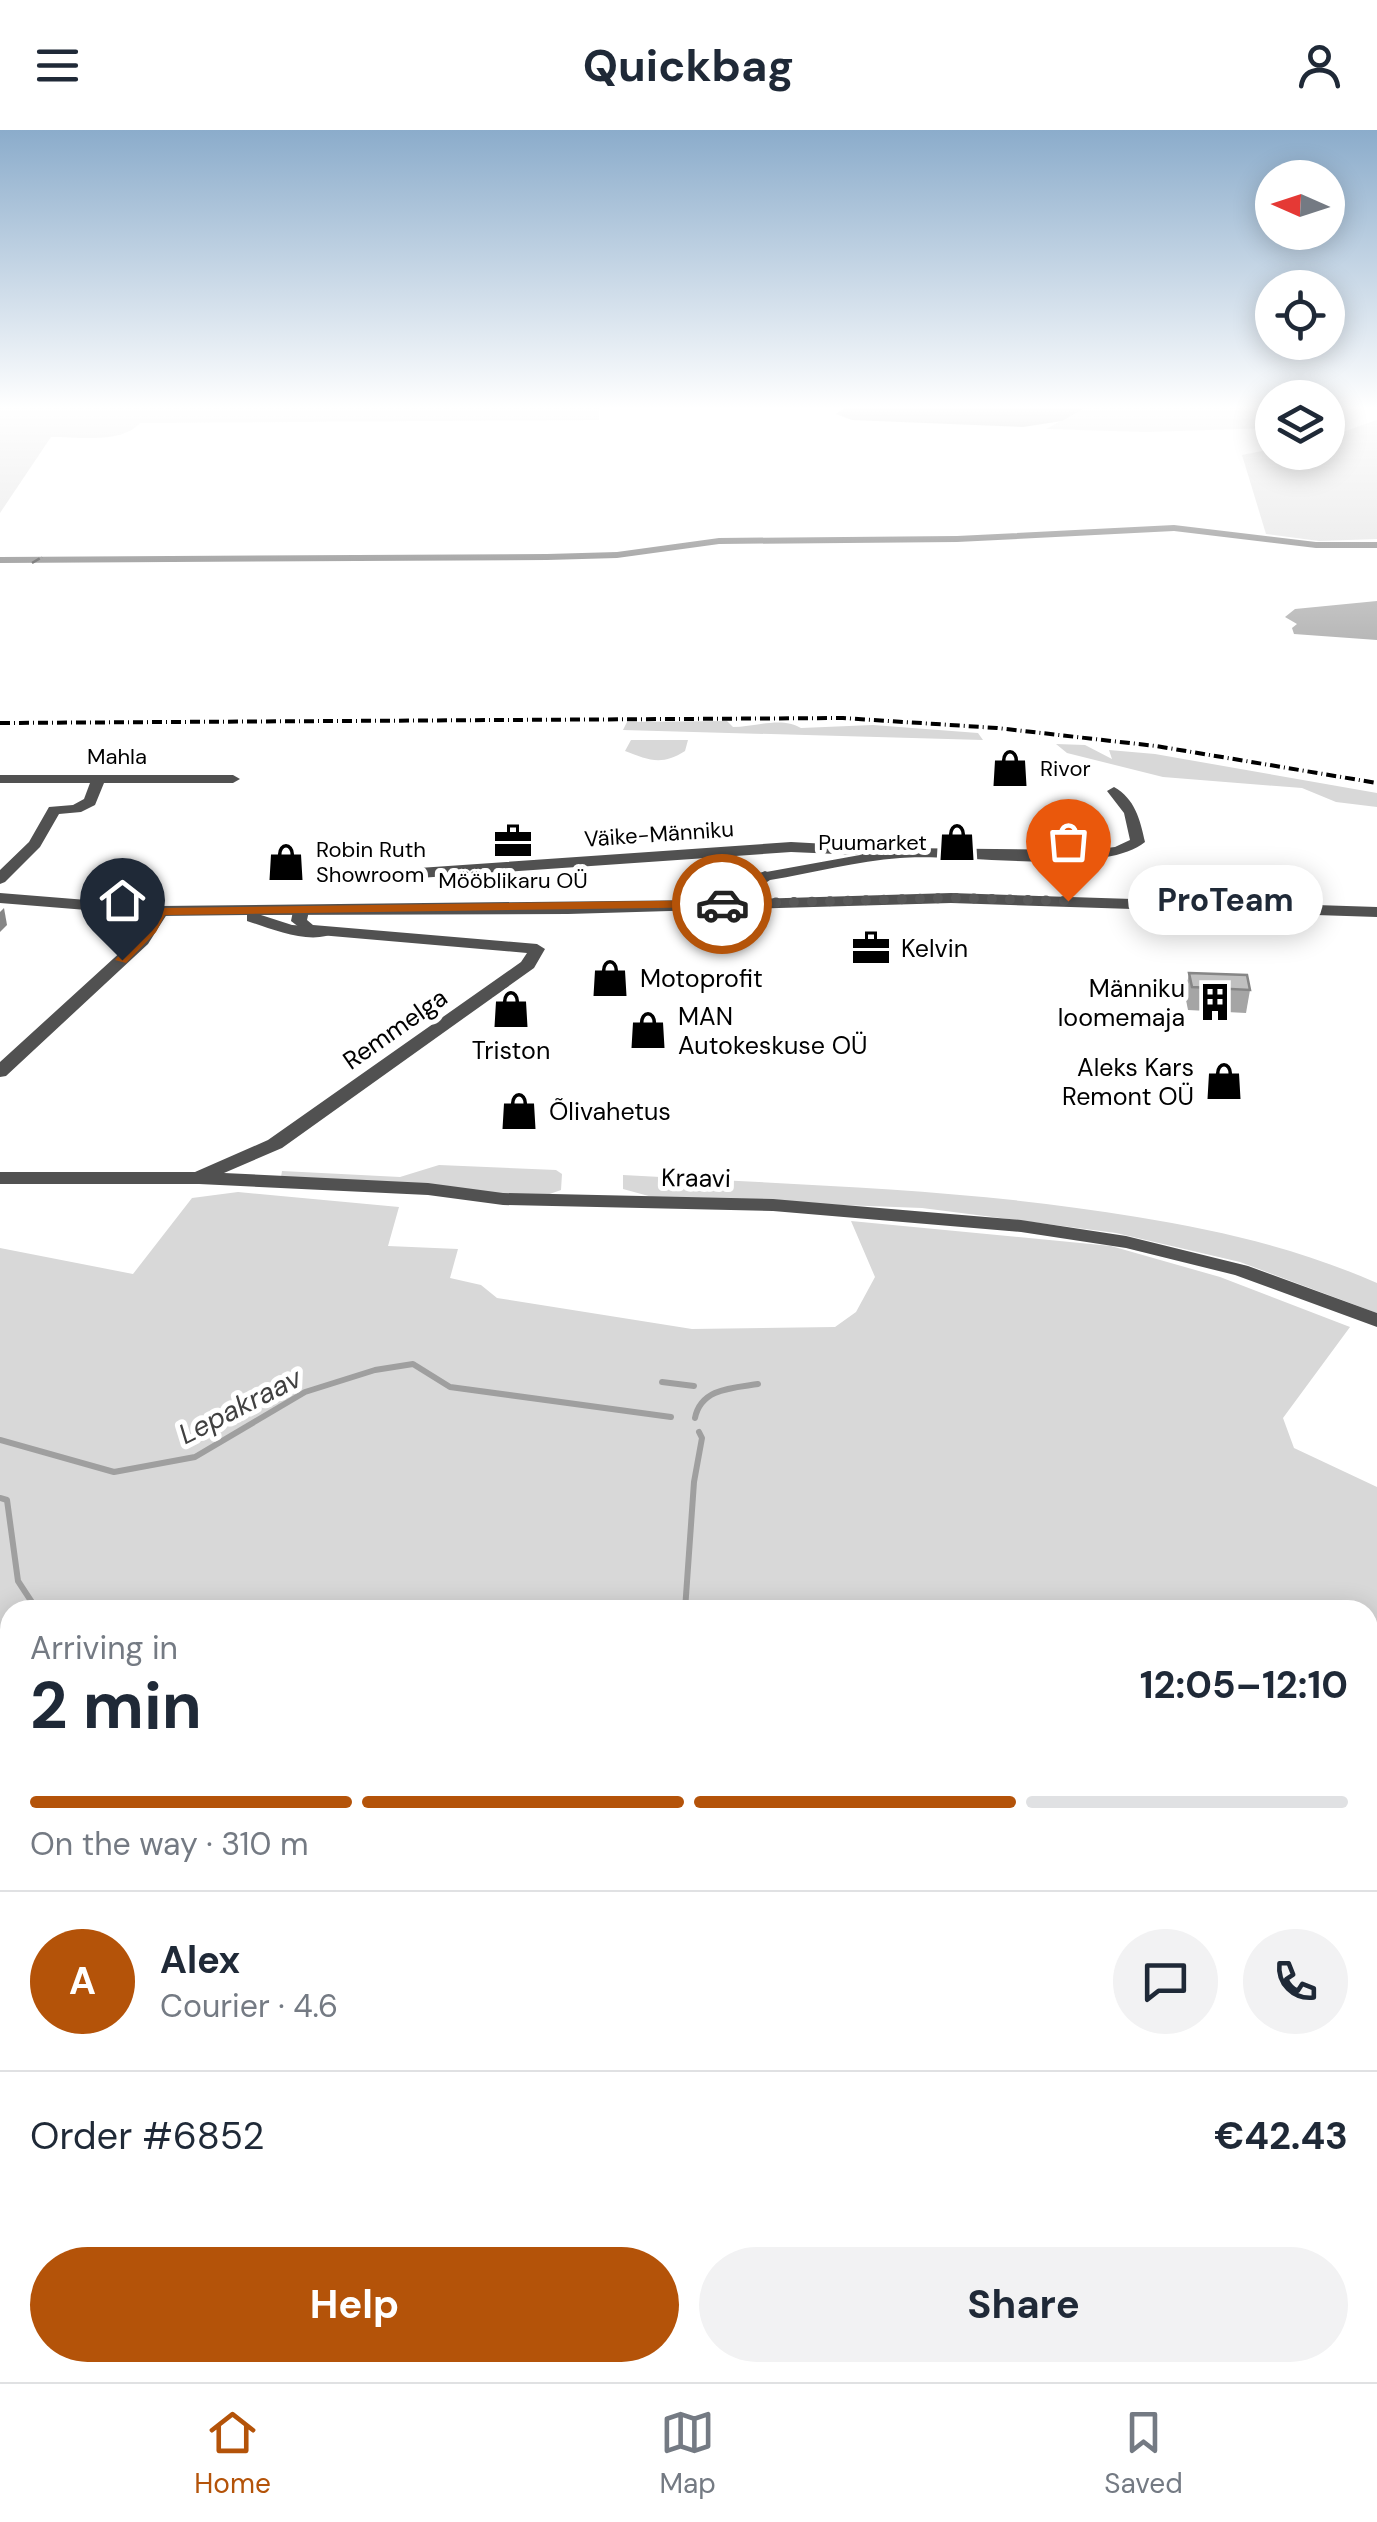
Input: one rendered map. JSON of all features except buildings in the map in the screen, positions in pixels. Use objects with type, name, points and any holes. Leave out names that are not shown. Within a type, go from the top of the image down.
[{"type":"street","points":[[0,560],[547,558],[617,556],[719,541],[956,539],[1174,528],[1316,545],[1377,545]]},
{"type":"street","name":"Mahla","points":[[0,779],[233,779]]},
{"type":"street","points":[[0,879],[35,844],[54,810],[76,809],[90,802],[99,779]]},
{"type":"street","name":"Väike-Männiku","points":[[419,873],[790,847],[902,853],[1090,855],[1118,851],[1138,842],[1131,812],[1114,791]]},
{"type":"street","name":"Väike-Männiku","points":[[676,906],[714,897],[766,876],[902,853]]},
{"type":"street","points":[[754,904],[752,886],[766,876]]},
{"type":"street","points":[[0,898],[161,912],[982,898],[1377,912]]},
{"type":"street","points":[[301,911],[301,926],[329,931]]},
{"type":"street","points":[[322,911],[320,926],[329,931]]},
{"type":"street","points":[[0,1072],[142,941],[161,912]]},
{"type":"street","points":[[221,912],[291,930],[329,931]]},
{"type":"street","name":"Remmelga","points":[[199,1178],[275,1144],[528,964],[537,950],[329,931]]},
{"type":"street","name":"Remmelga","points":[[243,1182],[253,1176],[275,1144]]},
{"type":"street","name":"Kraavi","points":[[0,1178],[199,1178],[428,1189],[503,1199],[773,1205],[1021,1226],[1126,1242],[1240,1270],[1377,1320]]},
{"type":"shaded area","points":[[1259,510],[1377,510],[1377,539],[1319,541],[1266,534]]},
{"type":"shaded area","points":[[1377,601],[1377,640],[1294,634],[1292,628],[1297,624],[1285,617],[1295,609]]},
{"type":"shaded area","points":[[727,721],[733,727],[777,722],[801,728],[873,725],[978,733],[983,740],[623,730],[627,722]]},
{"type":"shaded area","points":[[631,740],[688,740],[685,751],[669,759],[655,760],[625,751]]},
{"type":"shaded area","points":[[1056,744],[1085,745],[1112,759],[1109,750],[1155,754],[1377,793],[1377,807],[1336,802],[1302,788],[1163,777],[1067,753]]},
{"type":"shaded area","points":[[439,1165],[556,1170],[562,1174],[561,1190],[541,1197],[281,1177],[282,1171],[400,1177]]},
{"type":"shaded area","points":[[623,1175],[945,1194],[1073,1207],[1168,1222],[1288,1250],[1377,1283],[1377,1313],[1240,1262],[1116,1233],[922,1208],[656,1198],[623,1189]]},
{"type":"shaded area","points":[[238,1192],[399,1207],[388,1246],[458,1249],[450,1278],[481,1285],[497,1298],[692,1329],[835,1327],[856,1312],[875,1277],[851,1221],[1111,1246],[1220,1277],[1350,1327],[1283,1418],[1294,1448],[1377,1487],[1377,1600],[0,1600],[0,1248],[133,1274],[192,1198]]},
{"type":"waterway","name":"Lepakraav","points":[[0,1440],[114,1472],[195,1457],[305,1392],[375,1370],[413,1364],[450,1387],[671,1417]]},
{"type":"waterway","points":[[662,1382],[694,1386]]},
{"type":"waterway","points":[[695,1418],[698,1408],[711,1395],[758,1384]]},
{"type":"waterway","name":"Lepakraav","points":[[686,1600],[694,1482],[702,1438],[699,1432]]},
{"type":"waterway","points":[[0,1498],[7,1500],[18,1581],[30,1600]]},
{"type":"railway","points":[[32,563],[42,557]]},
{"type":"railway","points":[[0,723],[843,718],[997,728],[1156,746],[1377,783]]},
{"type":"way so far","points":[[722,904],[952,898],[1068,901]]},
{"type":"place","name":"Rivor","points":[[1010,768]]},
{"type":"place","name":"Mööblikaru OÜ","points":[[513,841]]},
{"type":"place","name":"Puumarket","points":[[957,842]]},
{"type":"place","name":"Robin Ruth Showroom","points":[[286,862]]},
{"type":"place","name":"ProTeam","points":[[1068,901]]},
{"type":"place","name":"Kelvin","points":[[871,948]]},
{"type":"place","name":"Motoprofit","points":[[610,978]]},
{"type":"place","name":"Männiku loomemaja","points":[[1215,1002]]},
{"type":"place","name":"Triston","points":[[511,1009]]},
{"type":"place","name":"MAN Autokeskuse OÜ","points":[[648,1030]]},
{"type":"place","name":"Aleks Kars Remont OÜ","points":[[1224,1081]]},
{"type":"place","name":"Õlivahetus","points":[[519,1111]]},
{"type":"route","points":[[122,960],[152,929],[161,912],[722,904]]}]
